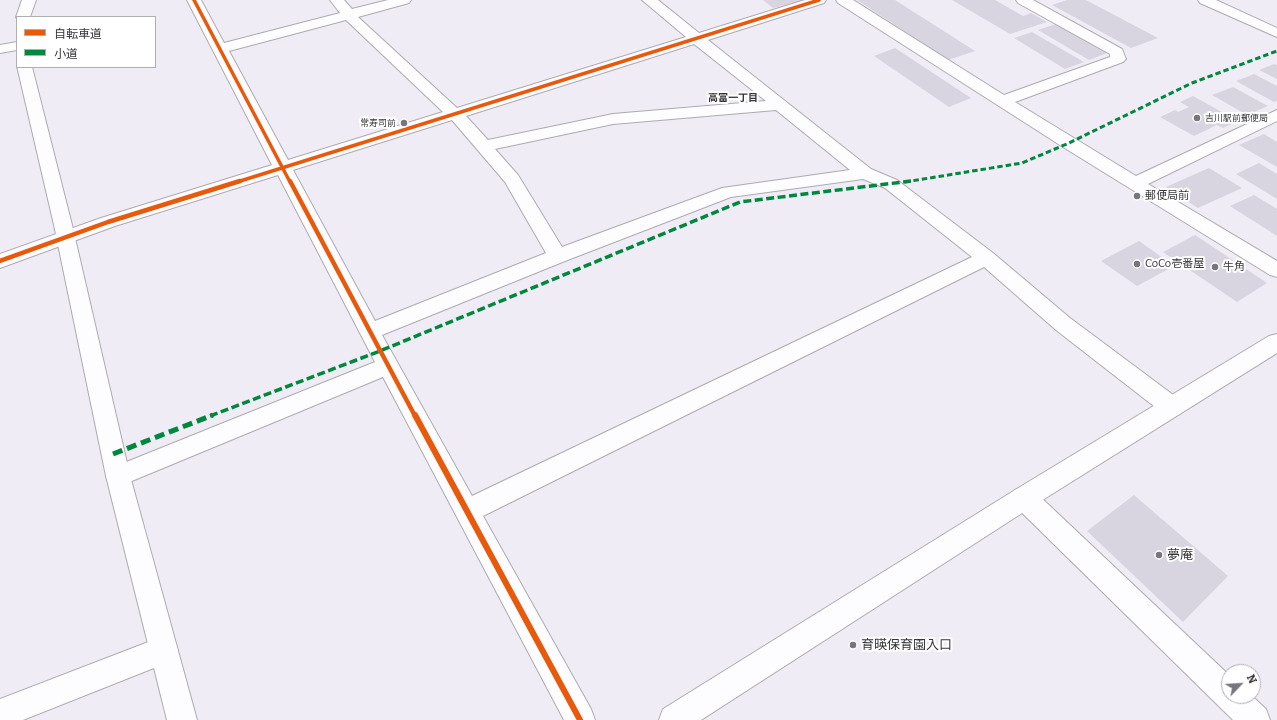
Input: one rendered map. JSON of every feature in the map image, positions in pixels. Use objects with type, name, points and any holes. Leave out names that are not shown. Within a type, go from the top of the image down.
[{"type":"street","points":[[23,16],[29,0]]},
{"type":"street","points":[[194,0],[388,366],[580,720]]},
{"type":"street","points":[[338,0],[356,23],[455,114],[484,146],[512,179],[558,256]]},
{"type":"street","points":[[221,50],[404,0]]},
{"type":"street","points":[[649,0],[865,173],[892,184],[986,258],[1063,324],[1172,407]]},
{"type":"street","points":[[0,261],[65,236],[819,0]]},
{"type":"street","points":[[843,0],[1003,101],[1277,270]]},
{"type":"street","points":[[1003,101],[1118,59],[1117,52],[1023,0]]},
{"type":"street","points":[[1205,0],[1277,33]]},
{"type":"street","points":[[0,49],[16,46]]},
{"type":"street","points":[[24,68],[65,236],[118,476],[182,720]]},
{"type":"street","points":[[484,146],[613,119],[781,105]]},
{"type":"street","points":[[1135,183],[1277,115]]},
{"type":"street","points":[[370,331],[558,256],[728,192],[865,173]]},
{"type":"street","points":[[467,511],[986,258]]},
{"type":"street","points":[[674,720],[1024,498],[1277,342]]},
{"type":"street","points":[[118,476],[388,366]]},
{"type":"street","points":[[1024,498],[1221,687]]},
{"type":"street","points":[[0,714],[164,650]]},
{"type":"street","points":[[1238,704],[1255,720]]},
{"type":"building","points":[[763,0],[803,0],[803,1],[773,8]]},
{"type":"building","points":[[857,0],[895,0],[975,51],[948,60]]},
{"type":"building","points":[[952,0],[995,0],[1023,16],[1031,13],[1047,22],[1010,34]]},
{"type":"building","points":[[1067,0],[1086,0],[1158,38],[1131,48],[1052,5]]},
{"type":"building","points":[[1056,24],[1107,53],[1089,60],[1038,30]]},
{"type":"building","points":[[1032,32],[1084,62],[1065,69],[1014,38]]},
{"type":"building","points":[[895,48],[971,98],[949,107],[874,56]]},
{"type":"building","points":[[1274,64],[1277,65],[1277,79],[1259,70]]},
{"type":"building","points":[[1254,74],[1277,86],[1277,101],[1274,102],[1236,81]]},
{"type":"building","points":[[1233,87],[1268,106],[1247,115],[1212,95]]},
{"type":"building","points":[[1193,96],[1238,121],[1223,128],[1217,125],[1194,136],[1160,117],[1175,110],[1178,112],[1189,107],[1180,102]]},
{"type":"building","points":[[1264,134],[1277,142],[1277,167],[1239,145]]},
{"type":"building","points":[[1259,163],[1277,174],[1277,199],[1236,174]]},
{"type":"building","points":[[1209,168],[1242,188],[1198,208],[1166,187]]},
{"type":"building","points":[[1254,195],[1277,209],[1277,236],[1230,206]]},
{"type":"building","name":"牛角","points":[[1195,235],[1267,283],[1237,302],[1163,252]]},
{"type":"building","name":"CoCo壱番屋","points":[[1139,241],[1174,266],[1137,286],[1101,261]]},
{"type":"building","points":[[1134,495],[1228,576],[1183,622],[1087,531]]},
{"type":"marked path","points":[[113,454],[380,351],[740,202],[891,184],[1022,163],[1069,143],[1192,83],[1277,51]]},
{"type":"cycle path","points":[[194,0],[388,366],[580,720]]},
{"type":"cycle path","points":[[0,261],[108,222],[819,0]]},
{"type":"place","name":"吉川駅前郵便局","points":[[1197,118]]},
{"type":"place","name":"常寿司前","points":[[404,123]]},
{"type":"place","name":"郵便局前","points":[[1137,196]]},
{"type":"place","name":"CoCo壱番屋","points":[[1137,264]]},
{"type":"place","name":"牛角","points":[[1215,267]]},
{"type":"place","name":"夢庵","points":[[1159,555]]},
{"type":"place","name":"育暎保育園入口","points":[[853,645]]},
{"type":"district","name":"高富一丁目","points":[[733,98]]}]
